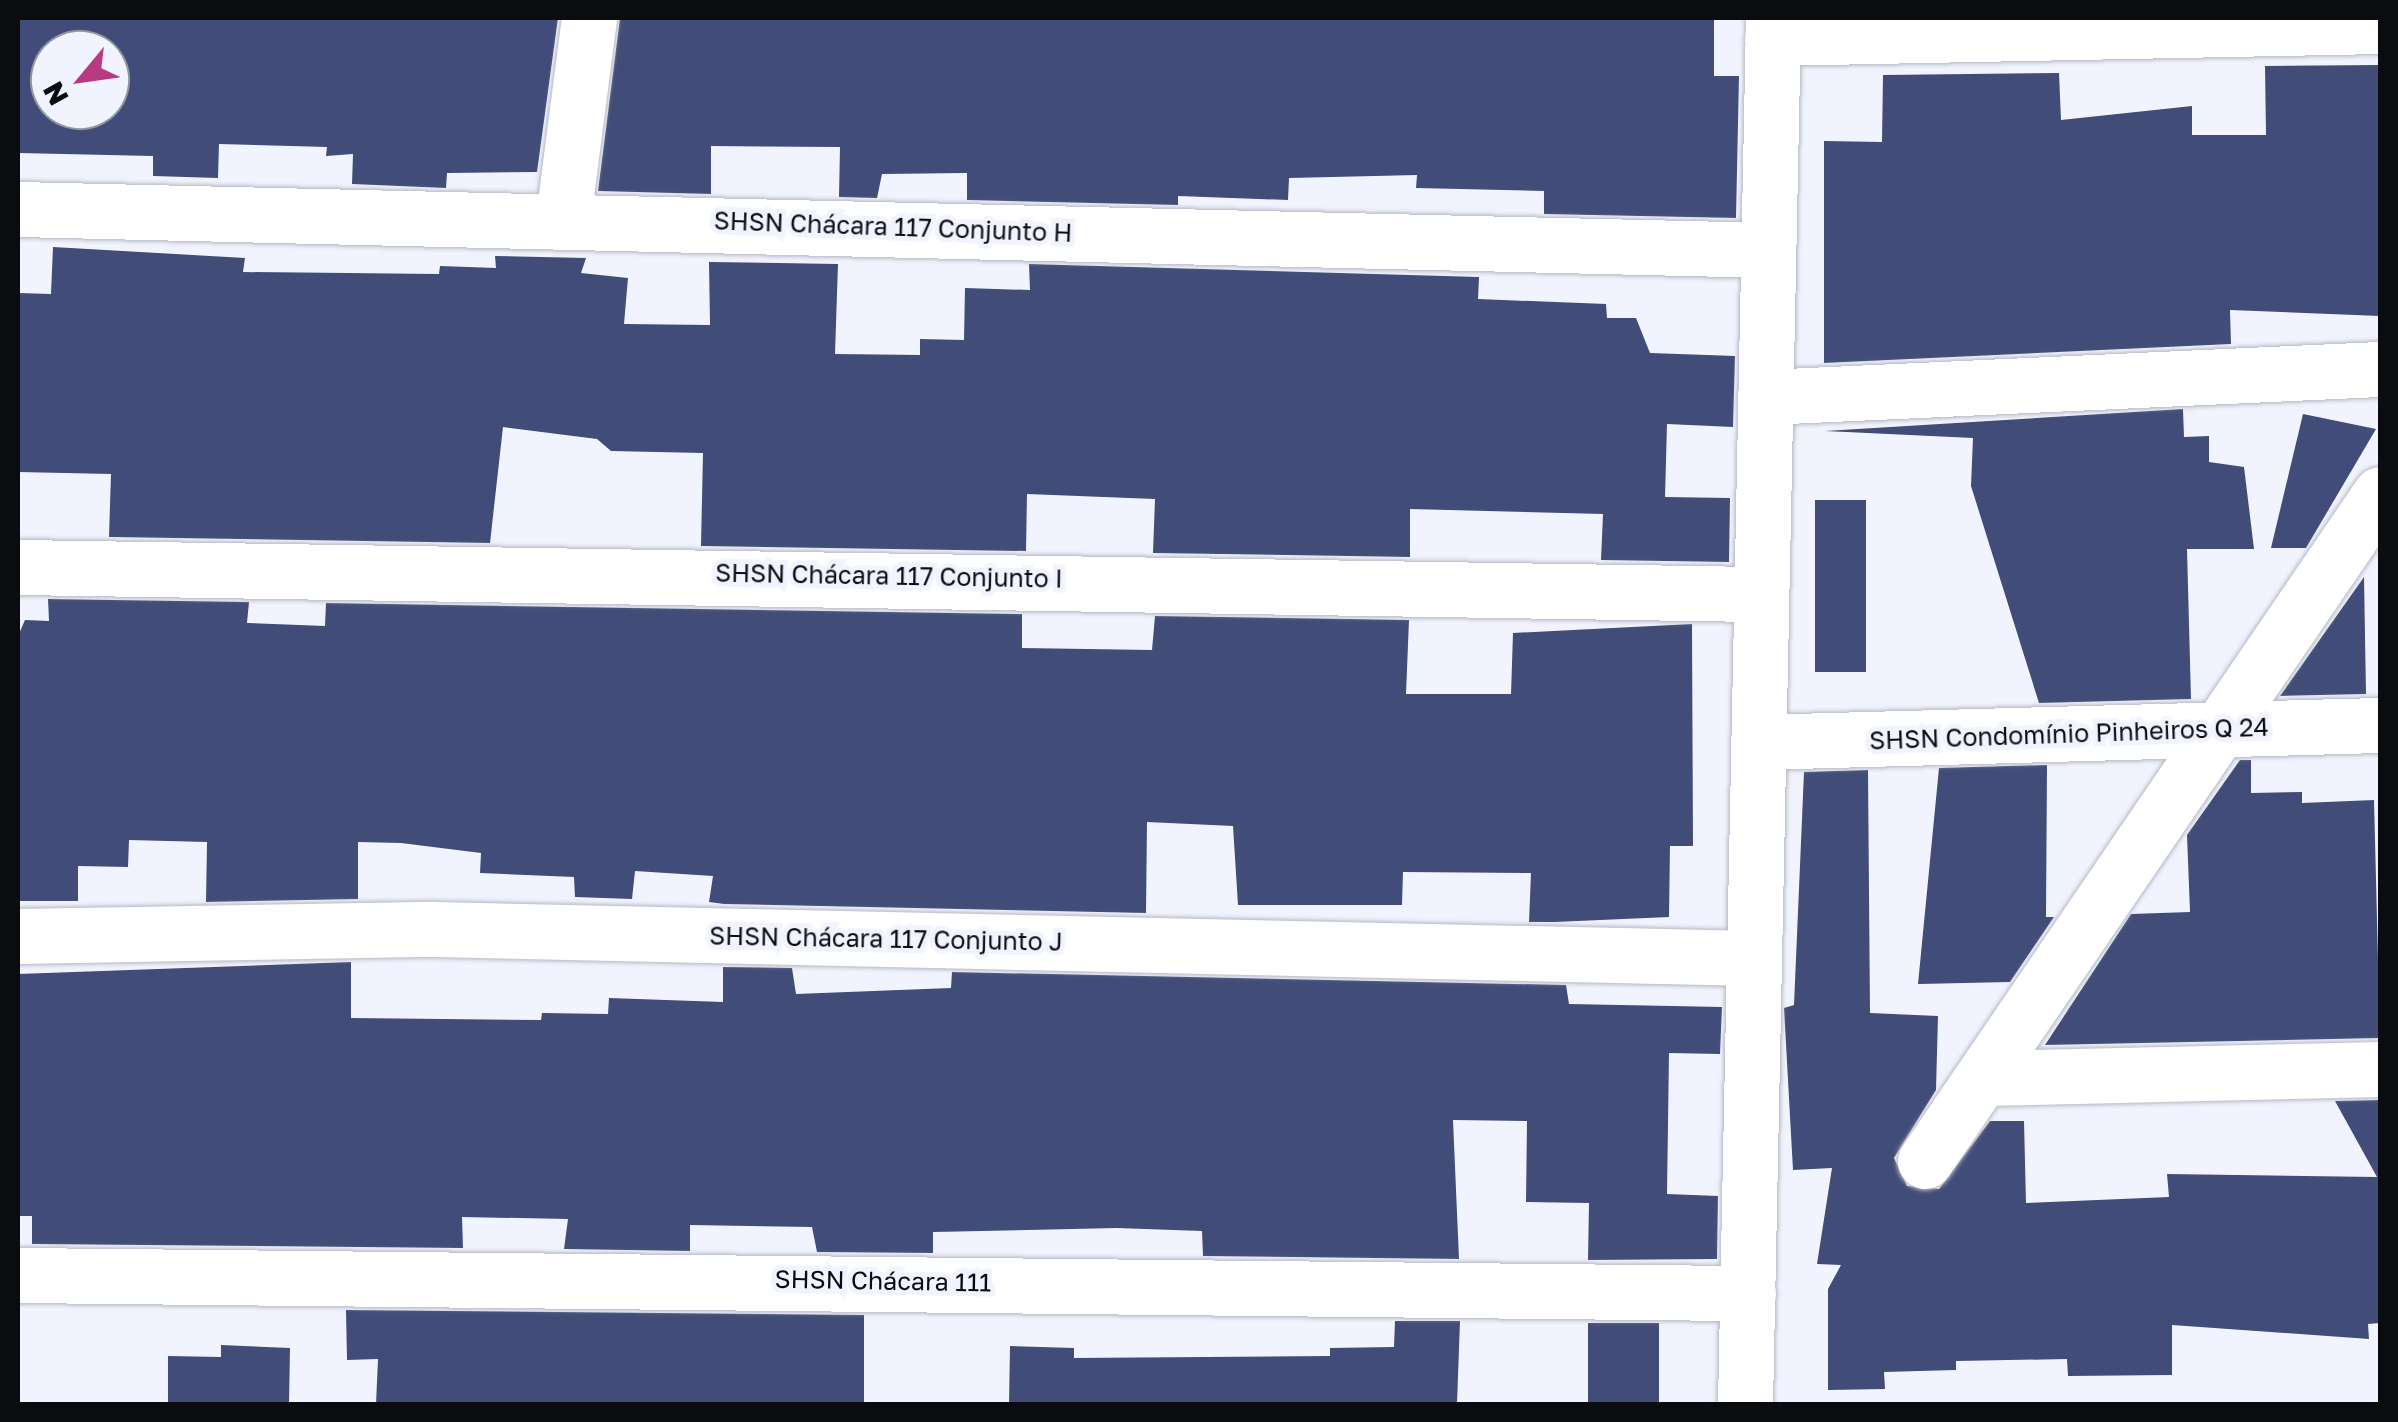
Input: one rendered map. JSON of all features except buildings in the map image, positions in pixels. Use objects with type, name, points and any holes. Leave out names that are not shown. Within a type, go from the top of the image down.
[{"type":"street","points":[[563,218],[589,18]]},
{"type":"street","points":[[1746,1404],[1772,28],[2380,26]]},
{"type":"street","name":"SHSN Chácara 117 Conjunto H","points":[[18,209],[563,218],[1768,250]]},
{"type":"street","points":[[1765,396],[2380,369]]},
{"type":"street","points":[[1925,1161],[1986,1078],[2016,1022],[2226,730],[2380,494]]},
{"type":"street","name":"SHSN Chácara 117 Conjunto I","points":[[18,568],[1761,594]]},
{"type":"street","name":"SHSN Condomínio Pinheiros Q 24","points":[[1758,742],[2380,724]]},
{"type":"street","name":"SHSN Chácara 117 Conjunto J","points":[[18,936],[434,929],[1754,958]]},
{"type":"street","points":[[1986,1078],[2380,1069]]},
{"type":"street","name":"SHSN Chácara 111","points":[[18,1275],[1748,1293]]}]
